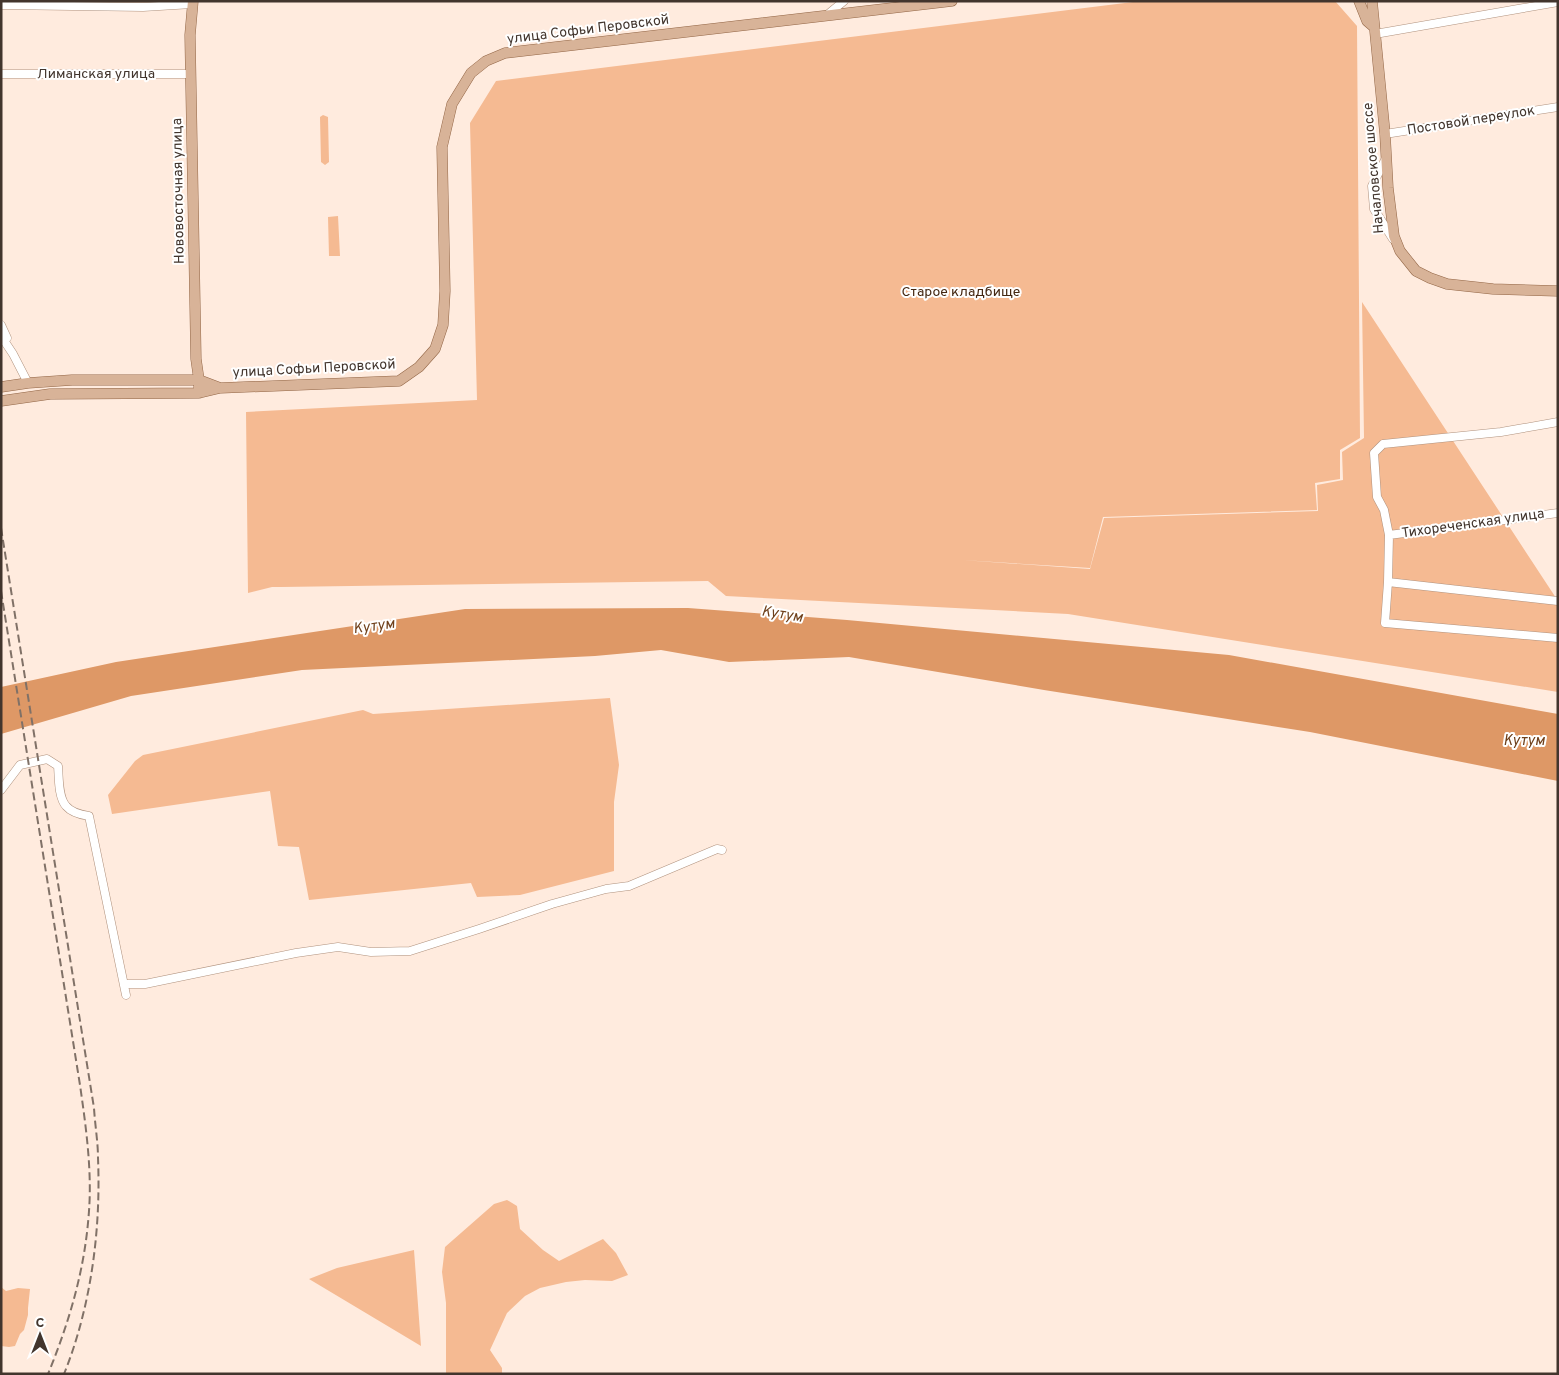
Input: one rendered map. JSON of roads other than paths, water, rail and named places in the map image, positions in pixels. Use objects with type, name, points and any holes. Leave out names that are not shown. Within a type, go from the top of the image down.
[{"type":"main road","name":"улица Софьи Перовской","points":[[1,402],[50,394],[199,393],[220,388],[399,381],[419,367],[435,349],[443,325],[445,298],[442,147],[452,104],[468,76],[486,61],[505,53],[952,1]]},
{"type":"main road","points":[[1359,1],[1367,21],[1374,31]]},
{"type":"main road","points":[[1366,1],[1374,31]]},
{"type":"main road","name":"Началовское шоссе","points":[[1372,1],[1394,236],[1406,260],[1416,271],[1447,284],[1493,289],[1558,291]]},
{"type":"main road","points":[[1374,31],[1376,1]]},
{"type":"main road","name":"Нововосточная улица","points":[[192,3],[190,34],[196,359],[199,393]]},
{"type":"main road","name":"улица Софьи Перовской","points":[[1,387],[72,380],[199,380],[220,388]]},
{"type":"main road","points":[[28,383],[50,394]]},
{"type":"street","points":[[827,15],[844,1]]},
{"type":"street","points":[[1374,31],[1558,2]]},
{"type":"street","points":[[1,5],[143,7],[192,3]]},
{"type":"street","name":"Лиманская улица","points":[[1,74],[191,74]]},
{"type":"street","name":"Постовой переулок","points":[[1385,134],[1558,108]]},
{"type":"street","points":[[1386,158],[1372,186],[1374,209],[1398,245]]},
{"type":"street","points":[[1,325],[28,383]]},
{"type":"street","points":[[1,336],[13,354]]},
{"type":"street","points":[[1558,422],[1501,432],[1383,444],[1374,453],[1377,497],[1384,510],[1389,536],[1385,623],[1558,638]]},
{"type":"street","name":"Тихореченская улица","points":[[1389,536],[1558,513]]},
{"type":"street","points":[[1388,582],[1558,601]]},
{"type":"street","points":[[1,790],[20,765],[47,759],[58,766],[62,795],[66,806],[76,812],[89,816],[126,995]]},
{"type":"street","points":[[124,984],[145,984],[296,953],[338,947],[371,952],[410,951],[552,904],[606,889],[629,886],[717,849],[722,850]]},
{"type":"water","name":"Кутум","points":[[688,608],[847,620],[1229,655],[1558,714],[1558,781],[1310,732],[849,657],[729,662],[661,650],[595,656],[302,670],[131,696],[1,734],[1,687],[116,662],[465,609]]},
{"type":"railway","points":[[1,528],[94,1108],[98,1146],[98,1213],[92,1268],[81,1322],[64,1374]]},
{"type":"railway","points":[[1,591],[80,1085],[89,1164],[89,1211],[80,1274],[70,1314],[48,1374]]},
{"type":"park label","name":"Старое кладбище","points":[[961,292]]}]
